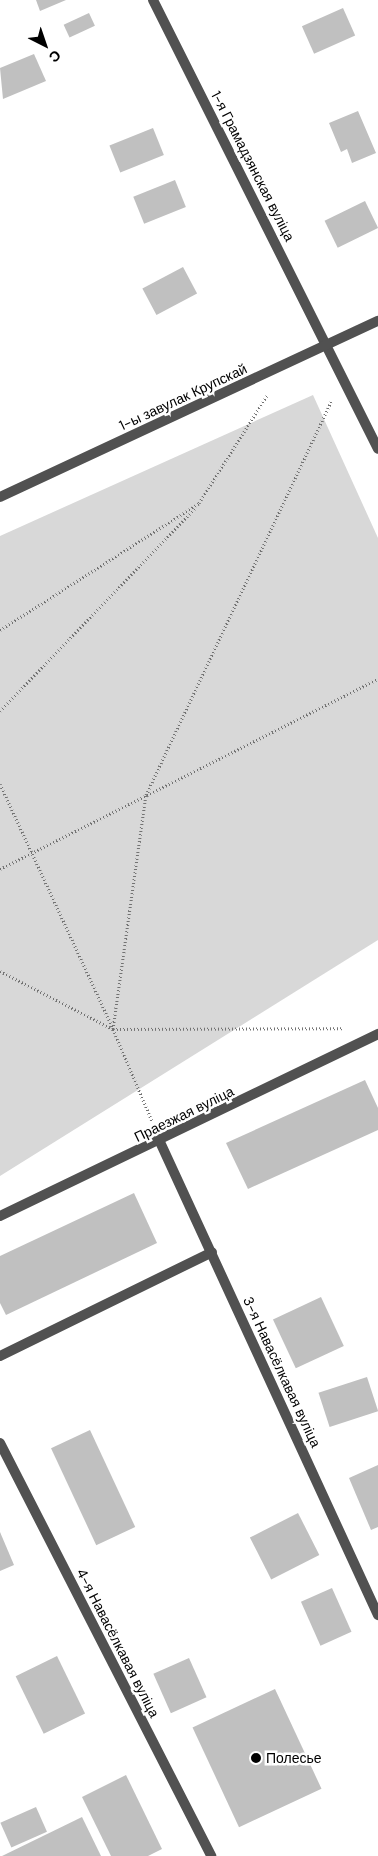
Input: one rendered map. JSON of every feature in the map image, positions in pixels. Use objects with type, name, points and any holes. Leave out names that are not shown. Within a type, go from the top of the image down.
[{"type":"street","name":"1-я Грамадзянская вуліца","points":[[153,0],[344,374],[378,449]]},
{"type":"street","name":"1-ы завулак Крупскай","points":[[0,497],[378,322]]},
{"type":"street","name":"Праезжая вуліца","points":[[0,1216],[160,1142],[378,1034]]},
{"type":"street","name":"3-я Навасёлкавая вуліца","points":[[160,1142],[378,1615]]},
{"type":"street","points":[[0,1356],[212,1252]]},
{"type":"street","name":"4-я Навасёлкавая вуліца","points":[[0,1443],[211,1856]]},
{"type":"path","points":[[0,712],[200,503],[287,364]]},
{"type":"path","points":[[113,1029],[146,795],[344,374]]},
{"type":"path","points":[[0,630],[200,503]]},
{"type":"path","points":[[0,869],[378,679]]},
{"type":"path","points":[[0,784],[113,1029],[160,1142]]},
{"type":"path","points":[[0,971],[113,1029],[349,1028]]},
{"type":"shaded area","points":[[313,395],[378,538],[378,940],[0,1176],[0,536]]},
{"type":"building","points":[[36,0],[66,0],[40,11]]},
{"type":"building","points":[[343,8],[355,35],[314,54],[302,26]]},
{"type":"building","points":[[89,13],[95,26],[70,38],[64,25]]},
{"type":"building","points":[[34,54],[46,81],[3,99],[0,68]]},
{"type":"building","points":[[358,111],[376,153],[352,163],[347,149],[341,152],[329,123]]},
{"type":"building","points":[[153,128],[164,155],[120,172],[109,146]]},
{"type":"building","points":[[175,180],[186,207],[144,224],[133,197]]},
{"type":"building","points":[[365,201],[378,228],[338,248],[325,221]]},
{"type":"building","points":[[183,267],[197,293],[156,315],[142,289]]},
{"type":"building","points":[[365,1080],[378,1108],[378,1130],[248,1189],[226,1143]]},
{"type":"building","points":[[134,1193],[157,1243],[6,1315],[0,1303],[0,1256]]},
{"type":"building","points":[[321,1297],[344,1346],[296,1368],[273,1319]]},
{"type":"building","points":[[367,1377],[378,1411],[330,1427],[318,1393]]},
{"type":"building","points":[[90,1430],[135,1527],[96,1545],[51,1448]]},
{"type":"building","points":[[378,1465],[378,1527],[371,1530],[349,1478]]},
{"type":"building","points":[[298,1513],[319,1555],[271,1579],[250,1538]]},
{"type":"building","points":[[0,1532],[14,1565],[0,1571]]},
{"type":"building","points":[[332,1588],[352,1632],[320,1646],[301,1602]]},
{"type":"building","points":[[57,1656],[85,1714],[44,1734],[16,1676]]},
{"type":"building","points":[[189,1658],[206,1697],[171,1713],[153,1674]]},
{"type":"building","name":"Полесье","points":[[275,1689],[321,1789],[239,1827],[193,1727]]},
{"type":"building","points":[[126,1775],[162,1849],[148,1856],[111,1856],[82,1797]]},
{"type":"building","points":[[36,1807],[47,1832],[11,1848],[0,1823]]},
{"type":"building","points":[[82,1817],[101,1856],[2,1856]]},
{"type":"place","name":"Полесье","points":[[256,1758]]}]
